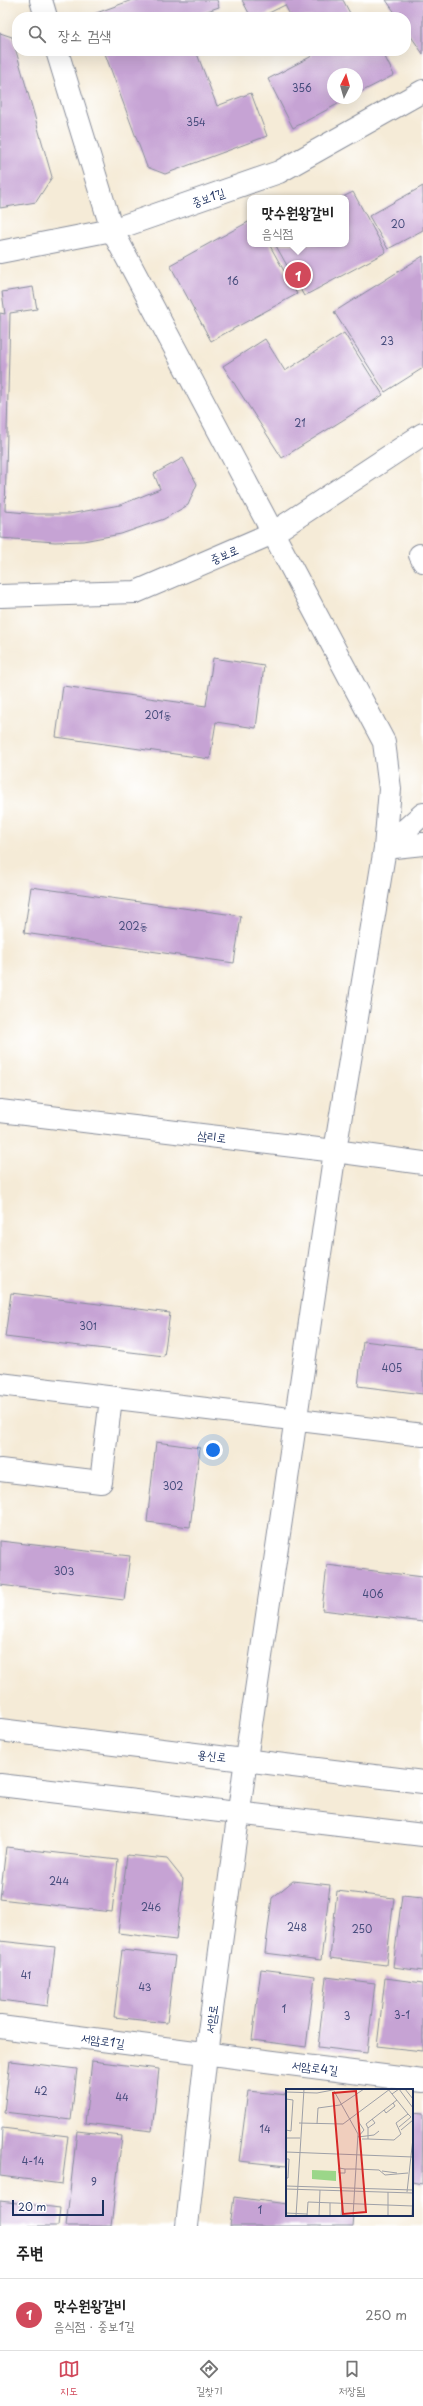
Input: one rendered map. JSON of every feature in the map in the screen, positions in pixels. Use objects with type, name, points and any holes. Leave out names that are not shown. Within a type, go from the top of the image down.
[{"type":"street","points":[[41,0],[45,12]]},
{"type":"street","name":"서암로","points":[[59,56],[112,230],[384,742],[390,789],[386,848],[335,1151],[246,1759],[206,2054],[187,2226]]},
{"type":"street","name":"중보1길","points":[[0,252],[112,230],[279,172],[423,91]]},
{"type":"street","name":"중보로","points":[[0,596],[136,592],[273,533],[423,434]]},
{"type":"street","points":[[386,848],[423,814]]},
{"type":"street","points":[[386,848],[423,844]]},
{"type":"street","name":"삼리로","points":[[0,1111],[335,1151],[423,1164]]},
{"type":"street","points":[[0,1384],[423,1436]]},
{"type":"street","points":[[0,1470],[101,1482],[111,1398]]},
{"type":"street","name":"용신로","points":[[0,1730],[246,1759],[423,1782]]},
{"type":"street","points":[[0,1785],[240,1812],[423,1835]]},
{"type":"street","name":"서암로1길","points":[[0,2027],[206,2054]]},
{"type":"street","name":"서암로4길","points":[[206,2054],[423,2081]]},
{"type":"building","points":[[132,0],[217,0],[219,7],[204,12],[99,12]]},
{"type":"building","points":[[242,0],[343,0],[349,12],[288,12],[285,5],[271,12],[248,12]]},
{"type":"building","points":[[386,0],[423,0],[423,54],[411,36],[411,12],[394,12]]},
{"type":"building","points":[[0,33],[12,37],[12,56],[17,56],[52,177],[36,202],[0,208]]},
{"type":"building","points":[[106,56],[198,56],[217,106],[251,93],[267,136],[165,174],[147,167]]},
{"type":"building","points":[[312,56],[384,56],[394,75],[363,91],[363,68],[327,68],[327,104],[338,104],[293,128],[268,79]]},
{"type":"building","points":[[423,186],[423,230],[388,249],[369,216]]},
{"type":"building","points":[[353,192],[386,252],[304,296],[277,247],[349,247],[349,195],[347,195]]},
{"type":"building","points":[[247,223],[247,247],[271,247],[297,294],[211,341],[170,265]]},
{"type":"building","points":[[423,256],[423,368],[385,392],[334,312]]},
{"type":"building","points":[[33,287],[37,309],[10,313],[5,511],[37,514],[69,514],[120,505],[160,489],[154,474],[183,458],[197,484],[188,505],[164,519],[121,534],[83,541],[55,542],[0,538],[0,313],[5,314],[2,292]]},
{"type":"building","points":[[344,333],[383,395],[282,458],[223,366],[265,339],[285,371]]},
{"type":"building","points":[[213,658],[264,666],[256,728],[216,722],[210,759],[56,737],[63,686],[206,706]]},
{"type":"building","points":[[31,887],[241,916],[234,963],[24,933]]},
{"type":"building","points":[[11,1293],[170,1313],[164,1356],[5,1337]]},
{"type":"building","points":[[363,1341],[423,1348],[423,1394],[358,1386]]},
{"type":"building","points":[[156,1442],[200,1448],[190,1527],[147,1522]]},
{"type":"building","points":[[0,1541],[130,1556],[124,1600],[0,1585]]},
{"type":"building","points":[[327,1565],[423,1577],[423,1622],[322,1610]]},
{"type":"building","points":[[6,1847],[118,1860],[112,1912],[0,1899]]},
{"type":"building","points":[[127,1855],[167,1859],[183,1879],[176,1940],[118,1933]]},
{"type":"building","points":[[293,1881],[330,1885],[321,1960],[265,1953],[272,1898]]},
{"type":"building","points":[[337,1891],[394,1898],[386,1965],[330,1958]]},
{"type":"building","points":[[402,1895],[423,1897],[423,1971],[393,1967]]},
{"type":"building","points":[[0,1941],[55,1947],[48,2006],[0,2000]]},
{"type":"building","points":[[122,1950],[175,1956],[167,2023],[114,2017]]},
{"type":"building","points":[[261,1969],[315,1976],[306,2047],[252,2040]]},
{"type":"building","points":[[326,1977],[375,1983],[367,2053],[318,2047]]},
{"type":"building","points":[[385,1978],[423,1983],[423,2051],[377,2046]]},
{"type":"building","points":[[10,2061],[77,2069],[71,2120],[4,2112]]},
{"type":"building","points":[[92,2061],[159,2069],[152,2131],[85,2123]]},
{"type":"building","points":[[248,2091],[286,2095],[286,2166],[239,2161]]},
{"type":"building","points":[[413,2113],[423,2114],[422,2184],[413,2182]]},
{"type":"building","points":[[2,2128],[68,2136],[62,2184],[0,2176]]},
{"type":"building","points":[[77,2131],[122,2136],[111,2226],[66,2226]]},
{"type":"building","points":[[234,2197],[286,2204],[286,2216],[354,2216],[353,2226],[230,2226]]},
{"type":"building","points":[[0,2201],[60,2208],[58,2226],[0,2226]]},
{"type":"place","name":"맛수원왕갈비","points":[[298,275]]}]
